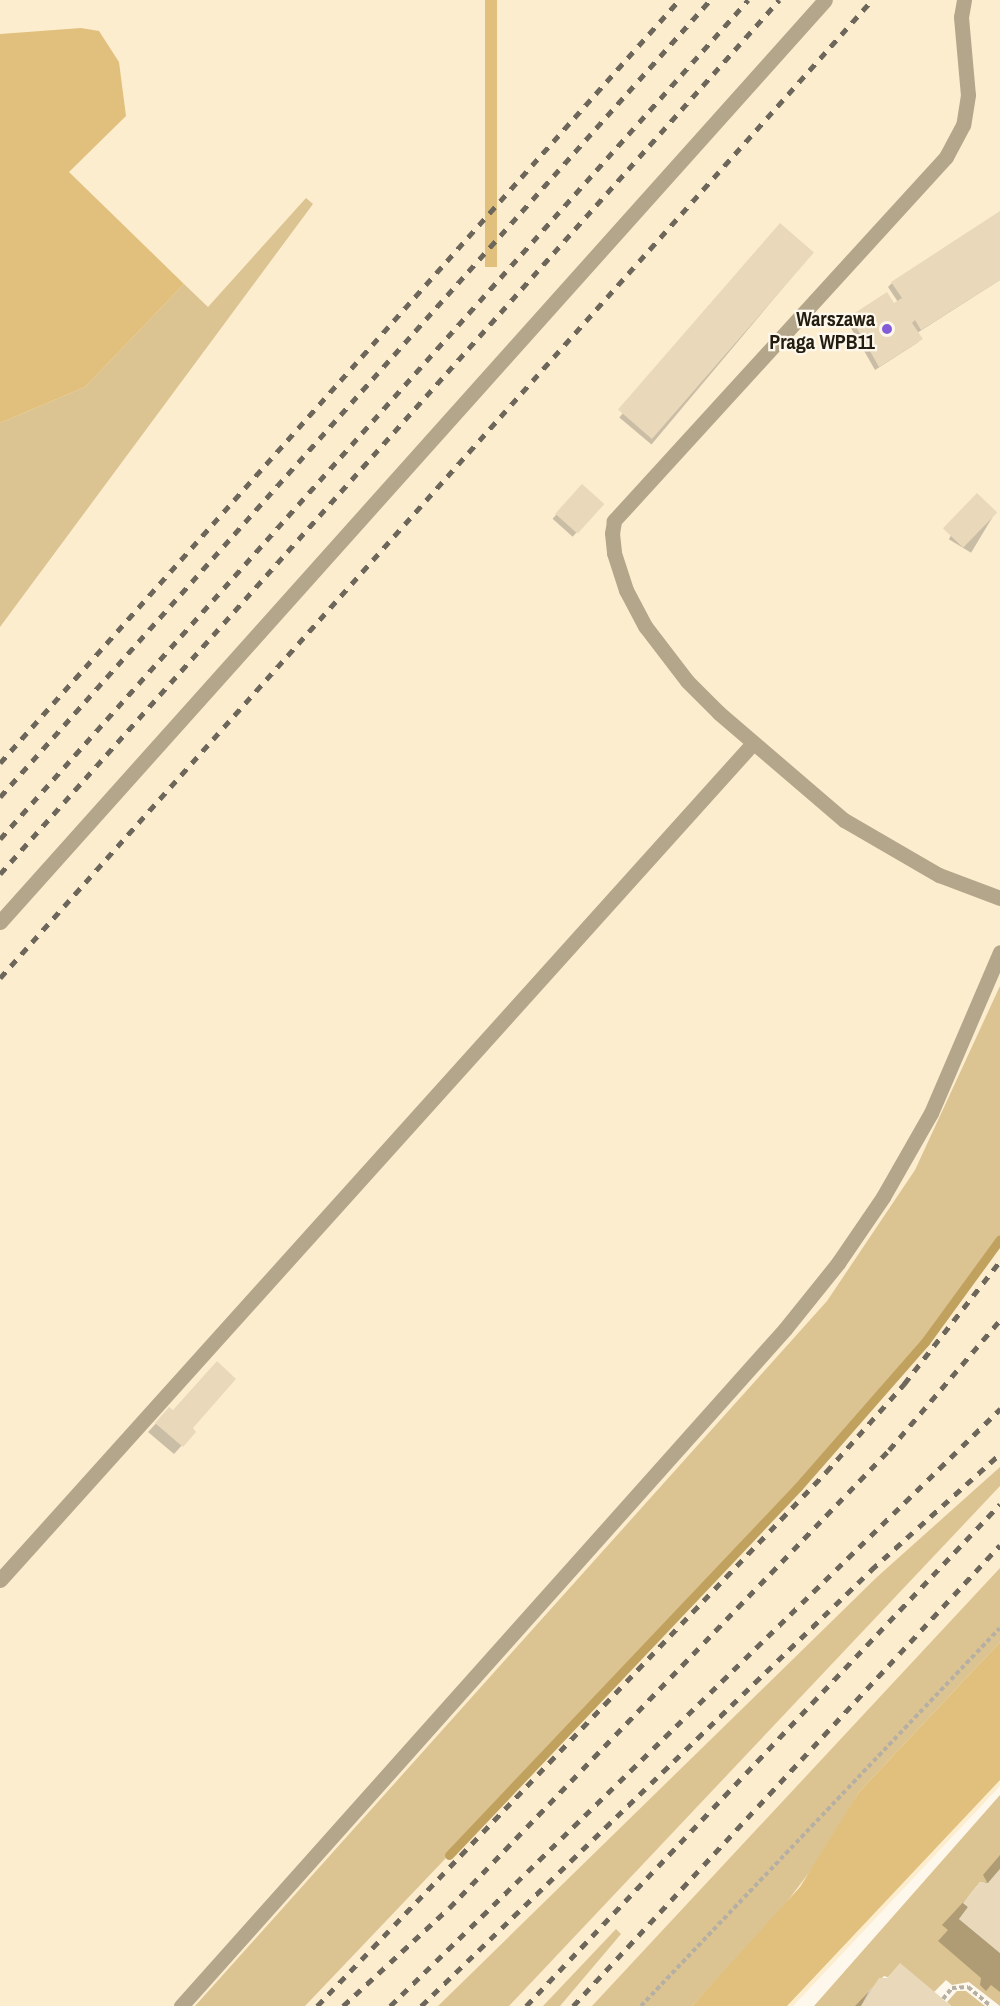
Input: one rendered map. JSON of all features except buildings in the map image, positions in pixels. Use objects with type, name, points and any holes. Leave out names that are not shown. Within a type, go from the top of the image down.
[{"type":"lane","points":[[0,922],[825,0]]},
{"type":"lane","points":[[964,0],[962,17],[968,95],[963,125],[946,158],[614,521],[614,553],[626,590],[645,626],[687,681],[753,743],[836,814],[894,852],[939,875],[1000,898]]},
{"type":"lane","points":[[0,1580],[753,743]]},
{"type":"lane","points":[[181,2006],[785,1329],[838,1263],[883,1197],[931,1113],[1000,951]]},
{"type":"path","points":[[641,2006],[1000,1628]]},
{"type":"path","points":[[943,1999],[952,1988],[968,1987],[991,2006]]},
{"type":"shaded area","points":[[0,0],[1000,0],[1000,1786],[793,2006],[0,2006]]},
{"type":"shaded area","points":[[485,0],[497,0],[497,267],[485,267]]},
{"type":"shaded area","points":[[81,28],[99,31],[119,62],[126,116],[69,172],[184,284],[85,387],[0,423],[0,34]]},
{"type":"shaded area","points":[[306,198],[313,204],[0,627],[0,423],[85,387],[184,284],[208,307]]},
{"type":"shaded area","points":[[1000,986],[1000,1239],[925,1342],[766,1522],[305,2006],[195,2006],[827,1301],[915,1170]]},
{"type":"shaded area","points":[[1000,1467],[1000,1486],[509,2006],[438,2006],[877,1577]]},
{"type":"shaded area","points":[[1000,1568],[1000,1642],[859,1792],[821,1857],[776,1916],[692,2006],[592,2006]]},
{"type":"shaded area","points":[[1000,1642],[1000,1780],[787,2006],[692,2006],[800,1887],[859,1792]]},
{"type":"shaded area","points":[[1000,1795],[1000,1869],[988,1883],[980,1882],[963,1903],[968,1907],[959,1919],[1000,1953],[1000,2006],[969,1982],[952,1985],[946,1980],[934,1992],[884,1976],[869,1991],[861,2006],[814,2006]]},
{"type":"shaded area","points":[[616,1929],[621,1934],[560,2006],[543,2006]]},
{"type":"shaded area","points":[[957,1991],[966,1991],[985,2006],[951,2006],[947,2002]]},
{"type":"waterway","points":[[449,1855],[798,1487],[925,1342],[1000,1239]]},
{"type":"railway","points":[[0,763],[679,0]]},
{"type":"railway","points":[[0,797],[710,0]]},
{"type":"railway","points":[[0,839],[748,0]]},
{"type":"railway","points":[[0,874],[779,0]]},
{"type":"railway","points":[[0,978],[872,0]]},
{"type":"railway","points":[[317,2006],[826,1472],[904,1384],[1000,1261]]},
{"type":"railway","points":[[343,2006],[449,1908],[889,1450],[1000,1320]]},
{"type":"railway","points":[[390,2006],[1000,1409]]},
{"type":"railway","points":[[421,2006],[871,1570],[1000,1454]]},
{"type":"railway","points":[[526,2006],[1000,1504]]},
{"type":"railway","points":[[573,2006],[1000,1545]]},
{"type":"place","name":"Warszawa Praga WPB11","points":[[887,329]]}]
